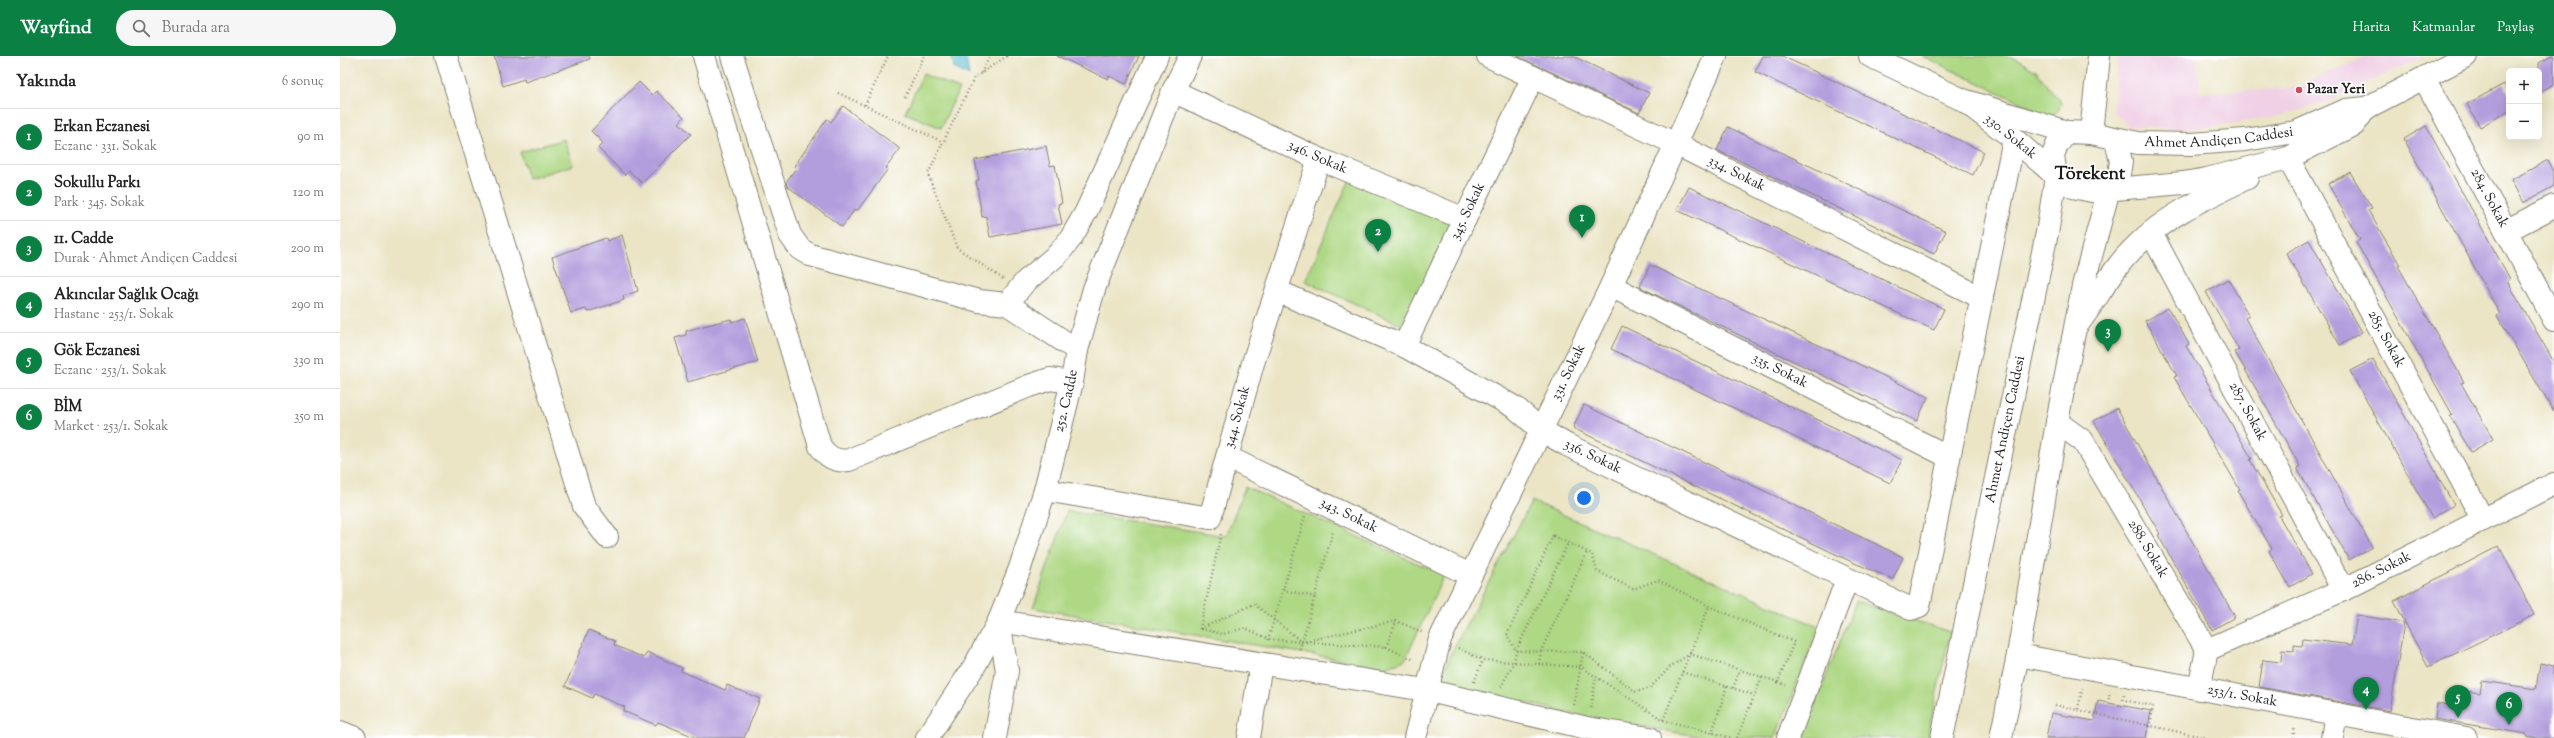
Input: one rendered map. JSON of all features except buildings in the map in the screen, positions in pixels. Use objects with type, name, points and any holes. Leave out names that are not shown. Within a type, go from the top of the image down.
[{"type":"main road","points":[[446,56],[584,506],[607,537]]},
{"type":"main road","points":[[704,56],[820,446],[824,452],[836,460],[849,460],[1029,386],[1050,379],[1072,382]]},
{"type":"main road","points":[[732,56],[790,235],[800,249],[810,255],[979,301],[1013,297],[1058,254],[1071,238],[1086,212],[1158,56]]},
{"type":"main road","name":"252. Cadde","points":[[928,738],[975,665],[999,621],[1031,539],[1072,382],[1077,350],[1096,283],[1173,91],[1190,56]]},
{"type":"main road","name":"334. Sokak","points":[[1488,56],[1676,144],[1982,298]]},
{"type":"main road","name":"331. Sokak","points":[[1415,738],[1425,690],[1440,639],[1611,286],[1716,56]]},
{"type":"main road","name":"330. Sokak","points":[[1870,56],[1963,100],[2067,132]]},
{"type":"main road","points":[[2091,133],[2099,56]]},
{"type":"main road","name":"Ahmet Andiçen Caddesi","points":[[2067,132],[2091,133],[2116,140],[2168,144],[2264,138],[2296,132],[2346,110],[2366,108],[2466,56]]},
{"type":"main road","name":"345. Sokak","points":[[1404,346],[1533,77]]},
{"type":"main road","name":"284. Sokak","points":[[2424,78],[2554,320]]},
{"type":"main road","name":"346. Sokak","points":[[1173,91],[1319,159],[1465,219]]},
{"type":"main road","name":"330. Sokak","points":[[1963,100],[2014,138],[2056,176]]},
{"type":"main road","name":"Ahmet Andiçen Caddesi","points":[[1942,738],[2048,228],[2056,176],[2068,185],[2083,190],[2183,183],[2288,158],[2354,125],[2366,108]]},
{"type":"main road","points":[[2056,176],[2053,155],[2057,145],[2067,132]]},
{"type":"main road","points":[[1949,457],[2014,138]]},
{"type":"main road","points":[[2002,738],[2083,286],[2109,189],[2119,174],[2121,162],[2116,140]]},
{"type":"main road","points":[[2076,326],[2121,263],[2151,233],[2188,207],[2288,158]]},
{"type":"main road","name":"285. Sokak","points":[[2288,158],[2483,520]]},
{"type":"main road","name":"344. Sokak","points":[[1045,490],[1210,518],[1252,363],[1277,291],[1319,159]]},
{"type":"main road","points":[[2506,231],[2554,206]]},
{"type":"main road","name":"287. Sokak","points":[[2151,233],[2343,590]]},
{"type":"main road","name":"335. Sokak","points":[[1611,286],[1949,457]]},
{"type":"main road","name":"336. Sokak","points":[[1277,291],[1404,346],[1516,408],[1541,430],[1567,445],[1911,609],[1916,609],[1919,606],[1949,457]]},
{"type":"main road","points":[[1013,297],[1077,350]]},
{"type":"main road","name":"288. Sokak","points":[[2058,422],[2083,441],[2206,650]]},
{"type":"main road","name":"343. Sokak","points":[[1227,457],[1470,575]]},
{"type":"main road","name":"286. Sokak","points":[[2206,650],[2343,590],[2554,484]]},
{"type":"main road","points":[[1788,738],[1847,579]]},
{"type":"main road","points":[[995,738],[1007,671],[999,621],[1425,690],[1581,730],[1650,738]]},
{"type":"main road","points":[[2199,689],[2206,650]]},
{"type":"main road","name":"253/1. Sokak","points":[[2018,655],[2466,738]]},
{"type":"main road","points":[[1249,738],[1262,664]]},
{"type":"main road","points":[[2332,738],[2336,714]]},
{"type":"main road","points":[[340,732],[355,738]]},
{"type":"path","points":[[865,105],[888,56]]},
{"type":"path","points":[[905,97],[924,56]]},
{"type":"path","points":[[980,74],[990,56]]},
{"type":"path","points":[[1007,56],[974,78],[928,174],[957,248],[1013,297]]},
{"type":"path","points":[[838,93],[943,142]]},
{"type":"path","points":[[1262,664],[1310,497]]},
{"type":"path","points":[[1295,669],[1339,511]]},
{"type":"path","points":[[1195,653],[1222,530]]},
{"type":"path","points":[[1516,651],[1507,635],[1553,536],[1592,554],[1597,571],[1633,590],[1658,580],[1709,606],[1794,642],[1778,682],[1690,654]]},
{"type":"path","points":[[1497,693],[1514,662],[1516,651],[1568,543]]},
{"type":"path","points":[[1539,664],[1541,651],[1587,552]]},
{"type":"path","points":[[1283,590],[1315,597]]},
{"type":"path","points":[[1200,629],[1254,604],[1275,619],[1302,642]]},
{"type":"path","points":[[1663,720],[1709,606]]},
{"type":"path","points":[[1302,642],[1396,621],[1440,639],[1483,660],[1581,667],[1663,720],[1732,738]]},
{"type":"path","points":[[1386,647],[1396,621]]},
{"type":"path","points":[[1200,629],[1223,634],[1245,628],[1268,639],[1386,647],[1432,668]]},
{"type":"path","points":[[1516,651],[1583,652],[1636,692],[1650,688],[1671,666],[1690,654]]},
{"type":"path","points":[[1581,730],[1581,667],[1583,652]]},
{"type":"path","points":[[1733,688],[1740,670]]},
{"type":"path","points":[[1682,672],[1754,695]]},
{"type":"path","points":[[1581,730],[1596,677]]},
{"type":"path","points":[[1737,738],[1762,677]]},
{"type":"path","points":[[1712,732],[1727,686]]},
{"type":"path","points":[[2078,709],[2083,688]]},
{"type":"path","points":[[2108,703],[2110,692],[2124,693],[2123,700],[2153,706],[2150,727]]},
{"type":"path","points":[[2055,705],[2078,709],[2150,727],[2207,738]]},
{"type":"shaded area","name":"Pazar Yeri","points":[[2118,56],[2196,56],[2201,93],[2293,88],[2367,56],[2425,56],[2328,101],[2284,115],[2202,128],[2129,127],[2113,111]]},
{"type":"green space","points":[[1922,56],[2011,56],[2036,71],[2062,104],[2050,120],[2028,106]]},
{"type":"green space","points":[[923,74],[959,89],[941,128],[905,113]]},
{"type":"green space","points":[[564,139],[573,165],[528,179],[520,152]]},
{"type":"green space","points":[[1350,179],[1452,224],[1404,326],[1305,281]]},
{"type":"green space","points":[[1245,487],[1444,575],[1405,660],[1385,667],[1033,608],[1067,511],[1226,536]]},
{"type":"green space","points":[[1532,501],[1819,627],[1775,738],[1708,738],[1580,716],[1440,681],[1453,649]]},
{"type":"green space","points":[[1856,601],[1950,632],[1927,738],[1802,738]]},
{"type":"water","points":[[951,56],[966,56],[969,76],[954,68]]},
{"type":"place","name":"Pazar Yeri","points":[[2299,90]]},
{"type":"place","name":"Erkan Eczanesi","points":[[1582,238]]},
{"type":"place","name":"Sokullu Parkı","points":[[1378,252]]},
{"type":"place","name":"11. Cadde","points":[[2108,352]]},
{"type":"place","name":"Akıncılar Sağlık Ocağı","points":[[2366,710]]},
{"type":"place","name":"Gök Eczanesi","points":[[2458,718]]},
{"type":"place","name":"BİM","points":[[2509,725]]},
{"type":"district","name":"Törekent","points":[[2090,175]]}]
